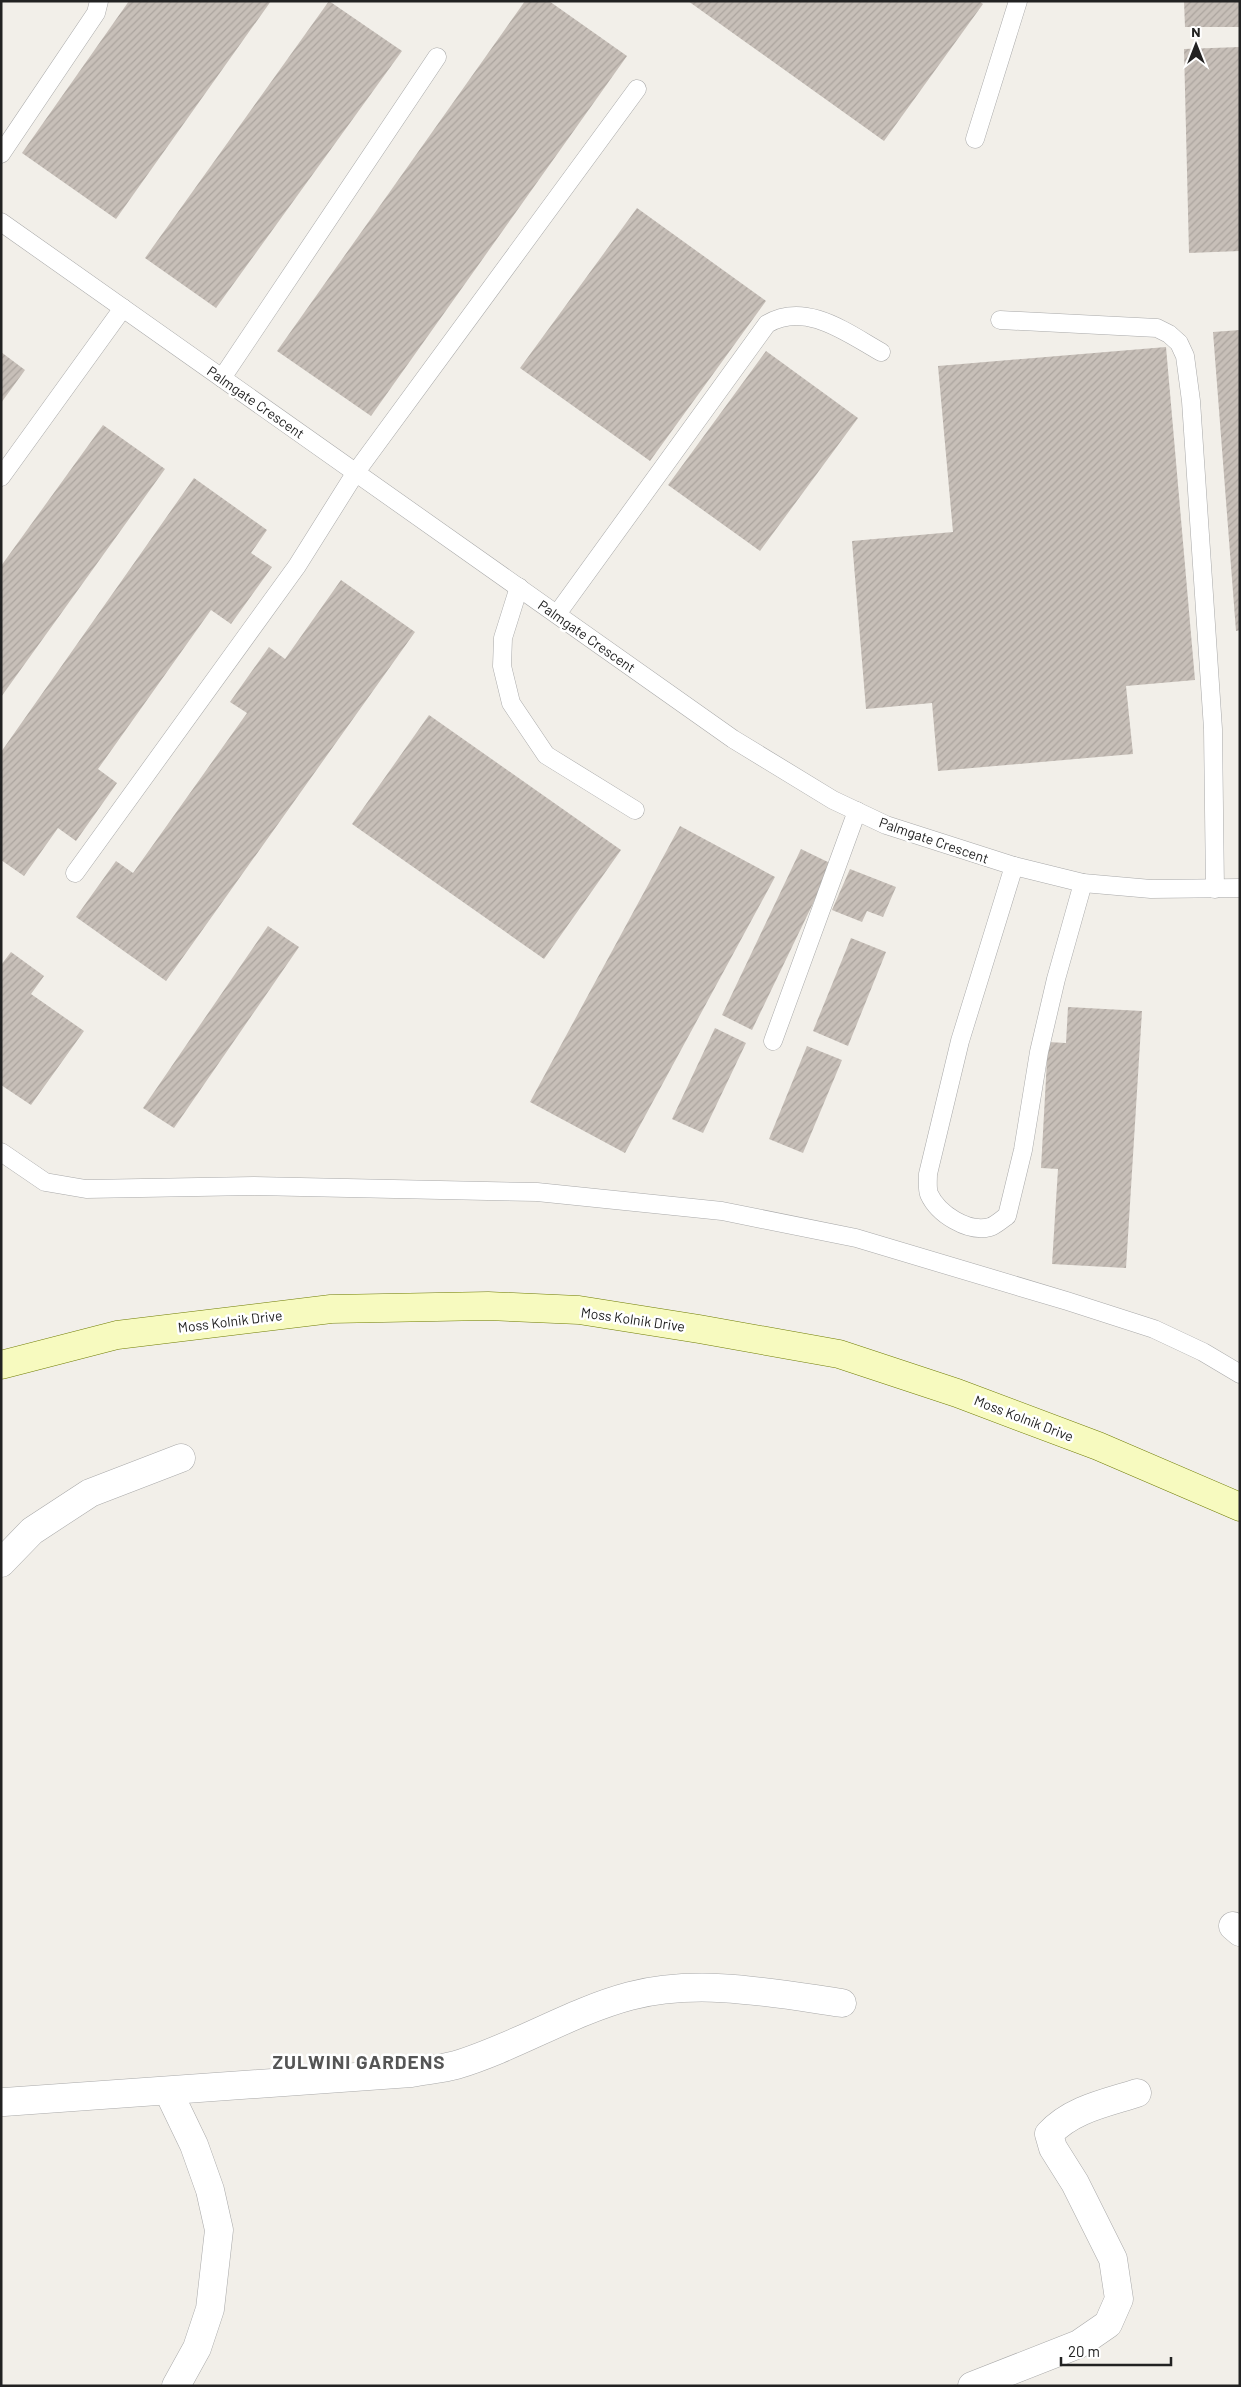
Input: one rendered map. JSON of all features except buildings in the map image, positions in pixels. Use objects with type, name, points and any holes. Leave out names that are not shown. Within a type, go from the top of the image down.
[{"type":"main road","name":"Moss Kolnik Drive","points":[[1,1365],[117,1335],[331,1309],[488,1306],[579,1310],[839,1354],[957,1393],[1098,1446],[1240,1507]]},
{"type":"street","points":[[1,1563],[32,1531],[90,1493],[181,1458]]},
{"type":"street","points":[[2,2100],[371,2077],[455,2065],[630,1996],[668,1989],[701,1987],[759,1992],[842,2003]]},
{"type":"street","points":[[168,2091],[194,2145],[210,2190],[219,2230],[210,2309],[197,2348],[176,2386]]},
{"type":"street","points":[[972,2386],[1079,2344],[1108,2324],[1119,2299],[1113,2259],[1076,2183],[1053,2148],[1049,2134],[1058,2124],[1074,2113],[1137,2093]]},
{"type":"lane","points":[[1,154],[96,14],[99,1]]},
{"type":"lane","points":[[975,139],[1018,1]]},
{"type":"lane","points":[[222,378],[437,57]]},
{"type":"lane","points":[[75,874],[297,566],[356,472],[637,89]]},
{"type":"lane","name":"Palmgate Crescent","points":[[2,225],[123,308],[733,739],[834,800],[886,825],[944,845],[1014,866],[1083,883],[1151,889],[1240,888]]},
{"type":"lane","points":[[1,477],[123,308]]},
{"type":"lane","points":[[557,614],[767,324],[777,318],[804,316],[825,322],[881,352]]},
{"type":"lane","points":[[1000,320],[1156,328],[1179,343],[1185,356],[1191,401],[1210,672],[1215,889]]},
{"type":"lane","points":[[519,587],[503,638],[502,666],[511,703],[546,755],[635,810]]},
{"type":"lane","points":[[772,1041],[857,811]]},
{"type":"lane","points":[[1014,866],[960,1041],[928,1174],[928,1191],[935,1205],[950,1217],[973,1228],[991,1226],[1007,1216],[1022,1150],[1039,1052],[1056,979],[1083,883]]},
{"type":"lane","points":[[1,1152],[45,1182],[86,1189],[254,1186],[537,1192],[722,1211],[856,1238],[1067,1301],[1154,1329],[1203,1352],[1240,1374]]},
{"type":"district","name":"ZULWINI GARDENS","points":[[359,2061]]}]
